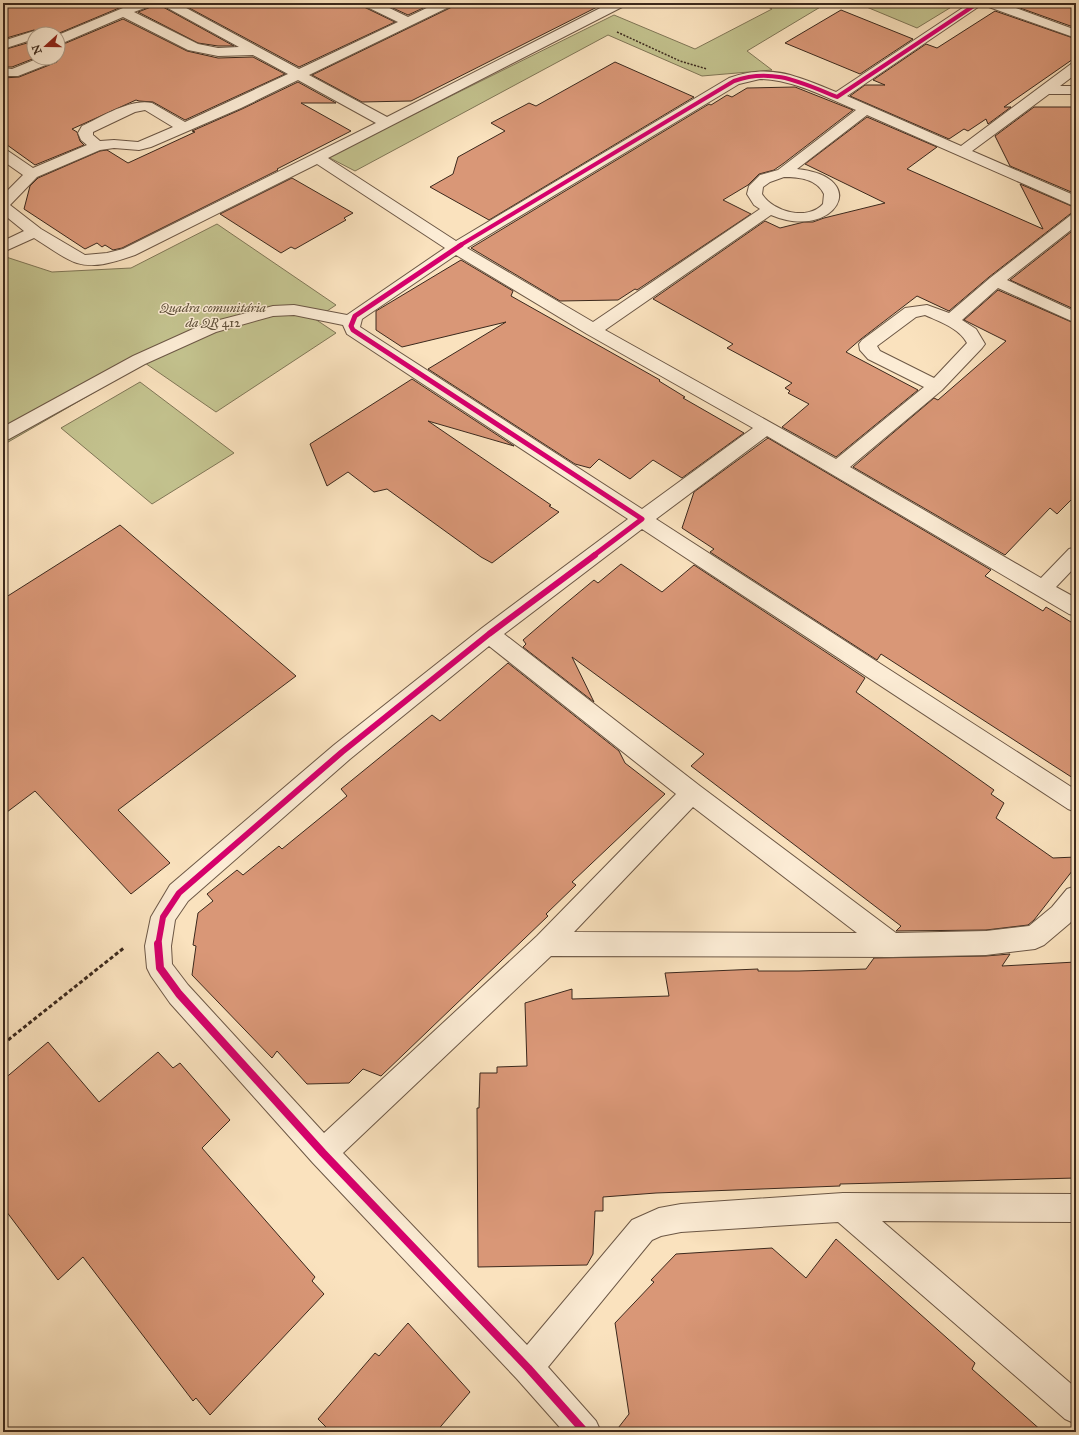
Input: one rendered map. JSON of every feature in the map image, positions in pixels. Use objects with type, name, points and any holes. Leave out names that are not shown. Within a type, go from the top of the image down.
[{"type":"street","points":[[66,36],[146,3]]},
{"type":"street","points":[[168,3],[299,73],[387,123]]},
{"type":"street","points":[[369,3],[408,22]]},
{"type":"street","points":[[3,204],[32,174],[97,146],[114,144],[138,146],[236,105],[299,73],[447,3]]},
{"type":"street","points":[[3,207],[35,232],[81,258],[93,260],[108,258],[129,252],[318,158],[620,3]]},
{"type":"street","points":[[837,97],[978,3]]},
{"type":"street","points":[[990,3],[1076,34]]},
{"type":"street","points":[[123,12],[192,47],[203,50],[257,51]]},
{"type":"street","points":[[3,45],[26,38]]},
{"type":"street","points":[[3,72],[13,73],[31,66]]},
{"type":"street","points":[[962,152],[1076,67]]},
{"type":"street","points":[[1074,798],[642,519],[353,330],[351,326],[355,316],[456,248],[740,78],[758,74],[770,74],[786,77],[837,97],[1076,202]]},
{"type":"street","points":[[1046,90],[1076,90]]},
{"type":"street","points":[[97,146],[86,137],[84,133],[87,129],[132,108],[147,106],[184,127]]},
{"type":"street","points":[[783,173],[865,110]]},
{"type":"street","points":[[3,154],[32,174]]},
{"type":"street","points":[[318,158],[456,248],[593,330],[766,427],[1076,608]]},
{"type":"street","points":[[783,173],[806,175],[825,183],[831,190],[833,198],[831,205],[823,212],[812,216],[797,217],[780,214],[769,210],[756,199],[754,192],[756,185],[762,179],[771,175],[783,173]]},
{"type":"street","points":[[593,330],[769,210]]},
{"type":"street","points":[[951,320],[996,281],[1076,218]]},
{"type":"street","points":[[3,247],[35,232]]},
{"type":"street","points":[[996,281],[1076,318]]},
{"type":"street","points":[[3,435],[139,360],[210,328],[273,311],[294,310],[352,321]]},
{"type":"street","points":[[836,469],[936,386],[976,344],[970,333],[951,320],[926,310],[911,312],[868,344],[869,350],[936,386]]},
{"type":"street","points":[[585,1432],[528,1368],[323,1153],[179,994],[160,968],[158,946],[163,917],[179,893],[342,752],[489,634],[766,427]]},
{"type":"street","points":[[1043,588],[1076,554]]},
{"type":"street","points":[[489,634],[692,793],[892,945]]},
{"type":"street","points":[[323,1153],[546,944],[692,793]]},
{"type":"street","points":[[546,944],[892,945],[986,943],[1035,937],[1061,915],[1076,897]]},
{"type":"street","points":[[528,1368],[642,1230],[659,1222],[681,1218],[843,1207],[1076,1208]]},
{"type":"street","points":[[843,1207],[1076,1408]]},
{"type":"path","points":[[589,19],[680,61],[740,78]]},
{"type":"path","points":[[3,1044],[163,917]]},
{"type":"green space","points":[[760,3],[827,3],[747,51],[772,70],[702,76],[608,35],[355,171],[328,157],[614,15],[695,49],[772,9]]},
{"type":"green space","points":[[857,3],[958,3],[917,28]]},
{"type":"green space","name":"Quadra comunitária da QR 412","points":[[217,224],[336,305],[315,319],[336,333],[216,412],[145,363],[3,445],[3,256],[52,272],[131,268]]},
{"type":"green space","points":[[140,382],[234,453],[152,504],[61,428]]},
{"type":"building","points":[[3,3],[131,3],[66,30],[66,26],[26,26],[26,32],[3,39]]},
{"type":"building","points":[[153,3],[161,3],[163,7],[234,46],[218,46],[198,43],[138,12],[151,7]]},
{"type":"building","points":[[180,3],[362,3],[364,7],[395,22],[299,67]]},
{"type":"building","points":[[382,3],[434,3],[408,15]]},
{"type":"building","points":[[454,3],[605,3],[411,101],[362,102],[312,75],[452,7]]},
{"type":"building","points":[[1006,3],[1076,3],[1076,28]]},
{"type":"building","points":[[841,10],[913,39],[860,74],[785,43]]},
{"type":"building","points":[[995,11],[1076,39],[1076,57],[1004,107],[1011,107],[988,124],[986,119],[968,131],[964,129],[949,139],[850,96],[865,85],[885,85],[873,80],[926,44],[937,48]]},
{"type":"building","points":[[123,19],[187,51],[218,58],[253,57],[285,74],[185,120],[153,102],[136,100],[72,129],[77,132],[80,141],[84,145],[35,165],[3,142],[3,78],[19,77],[47,66],[66,66],[66,43]]},
{"type":"building","points":[[26,43],[26,62],[12,67],[3,67],[3,50]]},
{"type":"building","points":[[615,62],[694,97],[489,220],[430,187],[453,174],[458,157],[505,131],[491,123],[529,103],[536,106]]},
{"type":"building","points":[[298,82],[336,103],[301,103],[351,131],[277,169],[278,170],[122,248],[113,250],[105,245],[102,247],[97,243],[85,249],[24,209],[30,186],[38,178],[100,151],[107,150],[128,163],[195,132],[192,131]]},
{"type":"building","points":[[795,87],[853,110],[774,170],[759,174],[748,185],[723,200],[751,214],[637,290],[635,289],[618,300],[560,301],[471,248],[709,104],[711,105],[727,95],[732,97],[747,88]]},
{"type":"building","points":[[1034,107],[1076,107],[1076,194],[1010,166],[995,136]]},
{"type":"building","points":[[867,117],[937,147],[907,169],[1043,229],[1020,184],[1076,208],[1076,212],[1070,214],[989,277],[949,311],[917,296],[846,352],[918,390],[836,457],[782,427],[809,404],[788,393],[790,391],[785,388],[792,383],[727,348],[733,344],[653,299],[765,221],[780,228],[804,222],[813,222],[885,203],[805,164]]},
{"type":"building","points":[[292,178],[353,213],[344,218],[346,220],[295,249],[291,247],[281,253],[220,214]]},
{"type":"building","points":[[1076,228],[1076,310],[1010,280]]},
{"type":"building","points":[[461,260],[513,291],[511,296],[660,380],[659,381],[685,397],[683,398],[744,433],[682,478],[653,460],[630,479],[599,459],[590,468],[575,464],[428,369],[506,322],[402,347],[376,330],[376,311]]},
{"type":"building","points":[[998,290],[1076,324],[1076,495],[1057,514],[1050,508],[1005,555],[853,467],[934,398],[938,400],[1006,341],[964,320]]},
{"type":"building","points":[[412,379],[514,446],[428,421],[559,512],[492,563],[481,557],[387,489],[374,492],[348,472],[327,486],[310,444]]},
{"type":"building","points":[[768,438],[991,570],[985,576],[1043,611],[1046,607],[1076,625],[1076,780],[881,654],[877,660],[710,552],[714,549],[682,528],[694,492]]},
{"type":"building","points":[[120,525],[296,676],[118,810],[170,863],[131,894],[35,791],[3,815],[3,599]]},
{"type":"building","points":[[621,564],[662,592],[694,565],[865,678],[856,692],[994,790],[991,794],[1004,803],[996,818],[1053,858],[1076,857],[1076,866],[1034,920],[1028,925],[986,930],[896,931],[901,926],[691,766],[704,754],[572,657],[594,702],[523,647],[526,644],[523,640],[559,609],[594,580],[598,583]]},
{"type":"building","points":[[508,663],[619,751],[625,763],[665,794],[572,882],[576,885],[546,914],[548,916],[381,1076],[363,1069],[349,1083],[307,1084],[277,1051],[272,1058],[192,975],[196,946],[193,945],[198,913],[213,901],[207,894],[237,870],[243,875],[279,846],[282,849],[347,796],[341,789],[432,715],[440,721]]},
{"type":"building","points":[[1010,954],[1002,966],[1076,962],[1076,1178],[840,1184],[840,1186],[656,1193],[603,1197],[603,1211],[595,1211],[593,1254],[587,1265],[478,1267],[477,1108],[479,1108],[480,1073],[497,1073],[497,1067],[527,1066],[525,1003],[572,989],[572,999],[669,996],[665,973],[758,969],[758,971],[799,971],[866,969],[874,958],[986,956]]},
{"type":"building","points":[[48,1042],[99,1102],[158,1052],[173,1068],[180,1063],[230,1120],[202,1148],[315,1277],[312,1281],[324,1294],[210,1415],[196,1398],[193,1401],[83,1257],[58,1280],[3,1207],[3,1080]]},
{"type":"building","points":[[836,1239],[975,1363],[972,1369],[1043,1432],[615,1432],[629,1414],[615,1323],[654,1282],[651,1280],[676,1254],[772,1248],[806,1278]]},
{"type":"building","points":[[408,1323],[470,1392],[436,1432],[331,1432],[318,1419],[375,1353],[379,1356]]},
{"type":"cycle path","points":[[585,1432],[528,1368],[323,1153],[179,994],[160,968],[158,946],[163,917],[179,893],[342,752],[489,634],[642,519],[353,330],[351,326],[355,316],[456,248],[734,81],[747,76],[760,74],[773,75],[799,82],[837,97],[978,3]]}]
